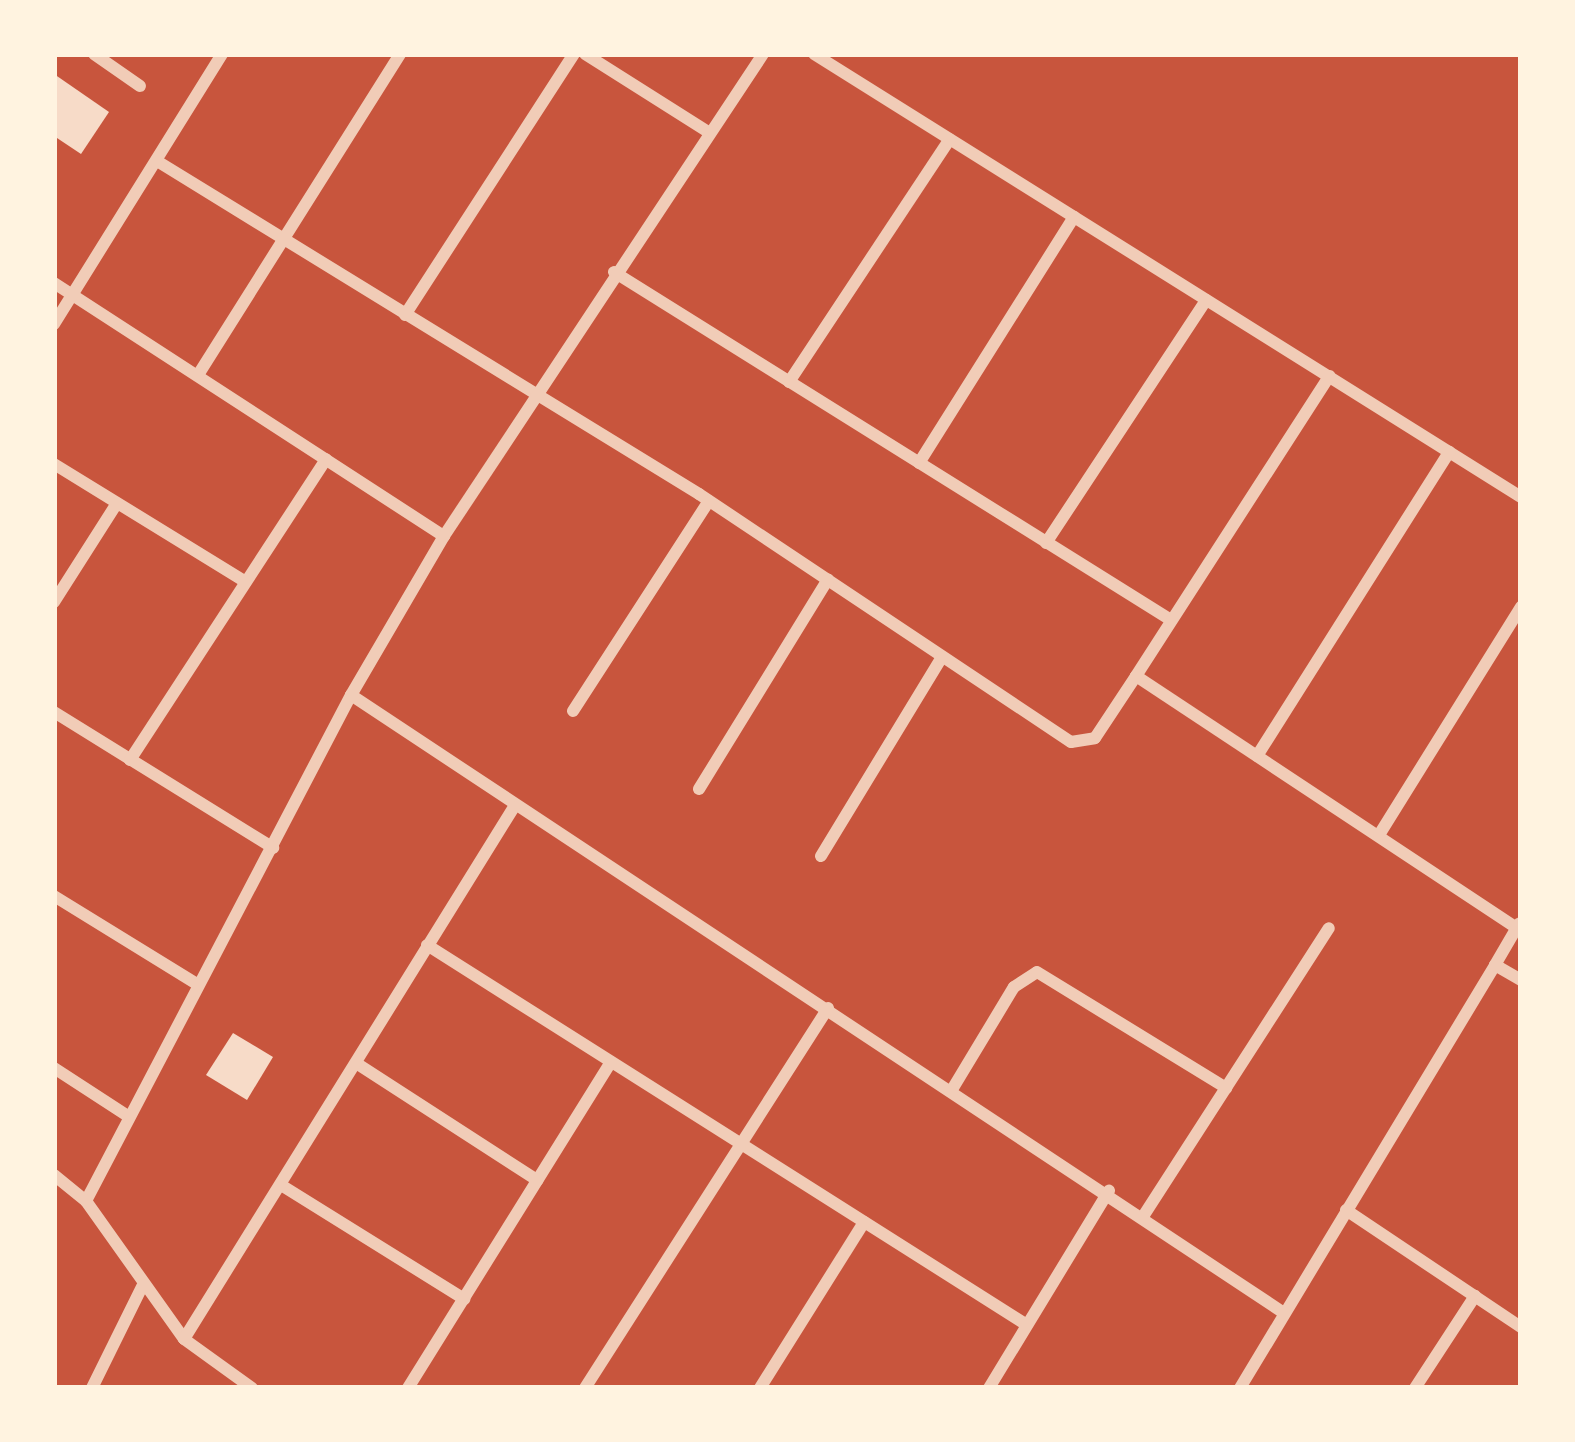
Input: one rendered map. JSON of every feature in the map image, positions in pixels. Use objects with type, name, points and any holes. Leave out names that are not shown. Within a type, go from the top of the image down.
[{"type":"street","points":[[94,54],[140,86]]},
{"type":"street","points":[[54,324],[222,54]]},
{"type":"street","points":[[198,375],[400,54]]},
{"type":"street","points":[[404,315],[574,54]]},
{"type":"street","points":[[585,54],[707,131]]},
{"type":"street","points":[[86,1201],[352,695],[444,536],[532,395],[763,54]]},
{"type":"street","points":[[814,54],[1521,496]]},
{"type":"street","points":[[790,382],[950,139]]},
{"type":"street","points":[[157,161],[709,501],[942,657],[1084,744],[1136,676],[1329,376]]},
{"type":"street","points":[[919,463],[1074,217]]},
{"type":"street","points":[[614,272],[1171,620]]},
{"type":"street","points":[[54,283],[444,536]]},
{"type":"street","points":[[1046,543],[1206,299]]},
{"type":"street","points":[[1257,756],[1449,452]]},
{"type":"street","points":[[130,760],[326,459]]},
{"type":"street","points":[[54,464],[246,582]]},
{"type":"street","points":[[573,711],[709,501]]},
{"type":"street","points":[[54,602],[117,503]]},
{"type":"street","points":[[699,789],[828,579]]},
{"type":"street","points":[[1379,836],[1521,607]]},
{"type":"street","points":[[821,856],[942,657]]},
{"type":"street","points":[[1136,676],[1519,925],[1240,1388]]},
{"type":"street","points":[[352,695],[514,807],[1109,1190],[1284,1313]]},
{"type":"street","points":[[54,712],[273,848]]},
{"type":"street","points":[[184,1339],[514,807]]},
{"type":"street","points":[[54,896],[197,984]]},
{"type":"street","points":[[1144,1215],[1329,928]]},
{"type":"street","points":[[427,945],[1027,1325]]},
{"type":"street","points":[[1495,964],[1521,980]]},
{"type":"street","points":[[953,1088],[1014,987],[1036,971],[1226,1088]]},
{"type":"street","points":[[585,1388],[828,1008]]},
{"type":"street","points":[[408,1388],[611,1062]]},
{"type":"street","points":[[356,1064],[537,1180]]},
{"type":"street","points":[[54,1068],[128,1116]]},
{"type":"street","points":[[54,1175],[86,1201],[142,1287],[184,1339],[251,1388]]},
{"type":"street","points":[[281,1185],[464,1299]]},
{"type":"street","points":[[989,1388],[1109,1190]]},
{"type":"street","points":[[1346,1210],[1521,1327]]},
{"type":"street","points":[[760,1388],[864,1222]]},
{"type":"street","points":[[92,1388],[142,1287]]},
{"type":"street","points":[[1415,1388],[1475,1296]]},
{"type":"building","points":[[54,74],[109,112],[81,154],[54,136]]},
{"type":"building","points":[[233,1033],[273,1057],[247,1100],[206,1075]]}]
